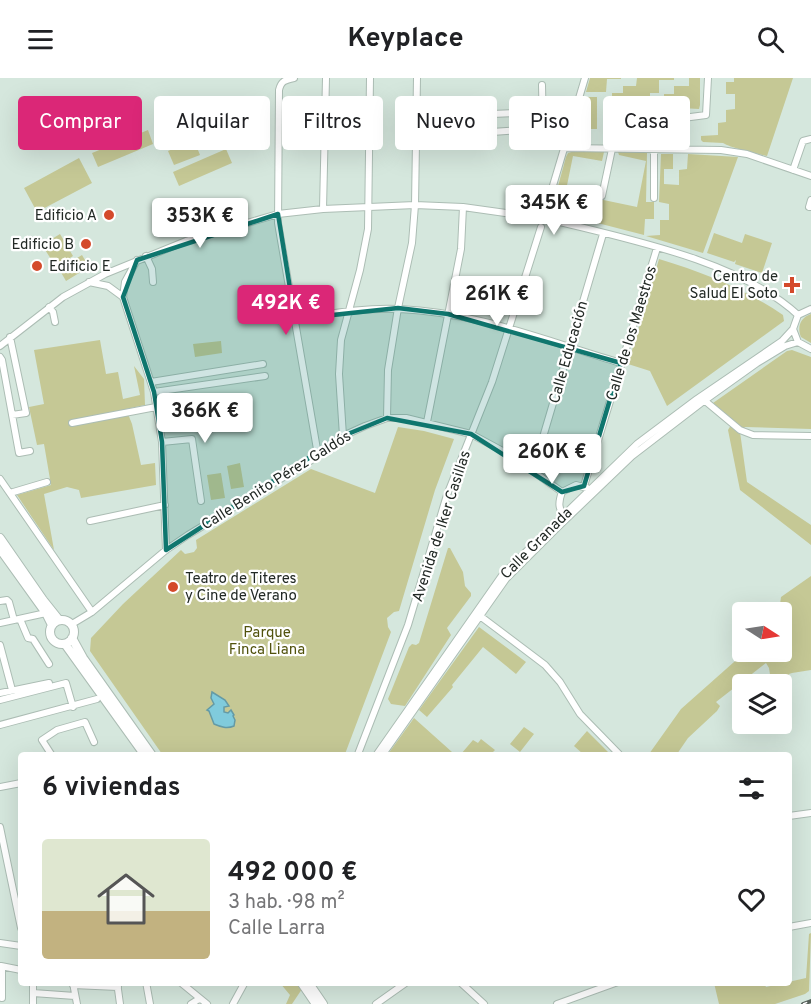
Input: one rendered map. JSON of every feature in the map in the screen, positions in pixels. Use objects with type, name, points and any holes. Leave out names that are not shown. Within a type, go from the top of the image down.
[{"type":"main road","points":[[0,538],[59,620]]},
{"type":"main road","points":[[0,549],[46,613],[52,625]]},
{"type":"main road","points":[[65,644],[72,638],[74,631],[72,624],[66,620],[59,620],[52,625],[50,633],[54,640],[65,644],[100,696],[142,752]]},
{"type":"main road","points":[[72,638],[83,658],[150,752]]},
{"type":"main road","points":[[304,986],[316,1004]]},
{"type":"main road","points":[[311,986],[323,1004]]},
{"type":"street","points":[[294,78],[280,84],[279,90],[278,214],[318,455]]},
{"type":"street","points":[[323,209],[326,78]]},
{"type":"street","points":[[343,436],[339,374],[341,340],[360,270],[368,229],[370,78]]},
{"type":"street","points":[[387,418],[388,370],[412,243],[415,205],[417,78]]},
{"type":"street","points":[[580,96],[585,78]]},
{"type":"street","points":[[690,117],[706,115],[708,78]]},
{"type":"street","points":[[542,86],[542,96]]},
{"type":"street","points":[[509,113],[492,114],[492,132],[509,131]]},
{"type":"street","points":[[794,170],[803,141],[811,139]]},
{"type":"street","points":[[690,149],[737,152],[811,176]]},
{"type":"street","points":[[546,209],[563,150]]},
{"type":"street","points":[[602,196],[612,150]]},
{"type":"street","points":[[654,150],[654,198]]},
{"type":"street","points":[[811,200],[809,207],[811,207]]},
{"type":"street","points":[[0,346],[49,308],[89,282],[117,268],[186,241],[278,214],[323,209],[415,205],[463,207],[534,217]]},
{"type":"street","points":[[427,422],[460,249],[463,207]]},
{"type":"street","points":[[546,209],[551,213],[552,220],[548,226],[541,227],[534,217],[537,211],[546,209]]},
{"type":"street","points":[[552,220],[699,261],[753,284],[798,315]]},
{"type":"street","name":"Avenida de Iker Casillas","points":[[359,752],[408,625],[447,495],[492,382],[541,227]]},
{"type":"street","name":"Calle Educación","points":[[533,471],[603,234]]},
{"type":"street","name":"Calle de los Maestros","points":[[587,488],[621,363],[657,248]]},
{"type":"street","points":[[146,256],[152,269],[153,282]]},
{"type":"street","points":[[89,282],[111,288],[120,287],[137,260]]},
{"type":"street","points":[[117,268],[123,273],[125,282],[123,297],[154,392],[162,442],[165,550]]},
{"type":"street","points":[[105,274],[111,288],[123,297]]},
{"type":"street","points":[[49,308],[53,312],[54,322]]},
{"type":"street","points":[[295,319],[348,311],[398,308],[448,314],[509,329],[621,363]]},
{"type":"street","points":[[811,309],[798,315],[793,329],[798,342],[811,349]]},
{"type":"street","name":"Calle Granada","points":[[384,752],[506,579],[565,517],[587,488],[637,444],[782,341],[793,329]]},
{"type":"street","points":[[10,337],[26,413],[12,415]]},
{"type":"street","name":"Calle Granada","points":[[378,752],[503,574],[633,456],[704,400],[766,357],[785,346],[798,342]]},
{"type":"street","points":[[0,357],[19,453],[30,451]]},
{"type":"street","points":[[151,381],[263,364]]},
{"type":"street","points":[[154,392],[264,376]]},
{"type":"street","points":[[704,400],[740,430],[753,435],[811,436]]},
{"type":"street","points":[[72,423],[156,408]]},
{"type":"street","name":"Calle Benito Pérez Galdós","points":[[72,624],[92,612],[165,550],[318,455],[343,436],[387,418],[406,418],[427,422],[471,434],[533,471],[562,492]]},
{"type":"street","points":[[162,442],[192,439],[201,501]]},
{"type":"street","points":[[0,479],[92,612]]},
{"type":"street","points":[[10,493],[47,482]]},
{"type":"street","points":[[565,517],[559,509],[562,492],[568,487],[587,488]]},
{"type":"street","points":[[90,521],[165,505]]},
{"type":"street","points":[[0,601],[9,602],[28,638],[33,639],[48,664]]},
{"type":"street","points":[[0,623],[46,613]]},
{"type":"street","points":[[480,616],[545,665],[560,682],[580,714],[617,752]]},
{"type":"street","points":[[0,645],[12,690]]},
{"type":"street","points":[[0,700],[66,682],[73,707]]},
{"type":"street","points":[[0,693],[49,683]]},
{"type":"street","points":[[0,725],[73,707],[100,696]]},
{"type":"street","points":[[50,752],[42,740],[57,730],[85,723],[94,742]]},
{"type":"street","points":[[0,787],[18,784]]},
{"type":"street","points":[[792,816],[811,813]]},
{"type":"street","points":[[0,829],[3,855],[18,916]]},
{"type":"street","points":[[792,926],[811,923]]},
{"type":"street","points":[[0,943],[18,946]]},
{"type":"street","points":[[2,998],[1,966],[18,969]]},
{"type":"street","points":[[33,986],[33,1004]]},
{"type":"street","points":[[73,986],[77,1004]]},
{"type":"street","points":[[117,986],[120,1004]]},
{"type":"street","points":[[147,986],[150,1004]]},
{"type":"street","points":[[184,986],[207,1004]]},
{"type":"street","points":[[233,1004],[243,986]]},
{"type":"street","points":[[376,1004],[401,986]]},
{"type":"street","points":[[464,986],[484,1004]]},
{"type":"street","points":[[557,1004],[607,986]]},
{"type":"street","points":[[33,993],[75,996]]},
{"type":"street","points":[[191,1004],[199,999]]},
{"type":"highlighted area","points":[[278,214],[295,319],[398,308],[448,314],[621,363],[584,486],[562,492],[471,434],[387,418],[343,436],[166,550],[162,442],[154,392],[123,297],[137,260]]},
{"type":"green space","points":[[590,78],[621,79],[607,79],[606,92],[586,92]]},
{"type":"green space","points":[[637,78],[674,78],[674,80],[659,80],[659,93],[650,93],[650,96],[612,96],[612,93],[623,93],[623,86],[636,86]]},
{"type":"green space","points":[[689,78],[700,78],[699,109],[690,108],[690,96],[664,96],[664,94],[674,94],[674,86],[689,86]]},
{"type":"green space","points":[[734,78],[793,78],[767,156],[723,143],[701,140],[701,136],[718,135],[718,123],[726,122],[726,110],[735,109],[735,94],[726,94],[726,82],[734,82]]},
{"type":"green space","points":[[591,97],[597,97],[597,129],[591,129]]},
{"type":"green space","points":[[148,130],[153,144],[142,149],[142,132]]},
{"type":"green space","points":[[99,150],[139,150],[98,167],[92,153]]},
{"type":"green space","points":[[198,150],[200,155],[174,165],[168,151]]},
{"type":"green space","points":[[224,150],[226,150],[232,163],[179,186],[173,172]]},
{"type":"green space","points":[[575,151],[604,152],[602,161],[573,156],[564,200],[592,207],[594,198],[637,207],[646,161],[619,155],[618,152],[647,153],[646,202],[654,202],[654,219],[645,219],[644,235],[555,212],[552,208],[566,157],[568,153]]},
{"type":"green space","points":[[661,154],[673,154],[673,169],[664,169],[664,184],[679,185],[679,170],[687,169],[688,154],[738,157],[703,253],[646,236],[660,235],[660,220],[669,220],[669,204],[659,202]]},
{"type":"green space","points":[[79,158],[92,183],[37,212],[24,188]]},
{"type":"green space","points":[[714,233],[742,243],[745,234],[772,243],[762,273],[735,264],[736,260],[734,262],[707,253]]},
{"type":"green space","points":[[60,234],[73,256],[56,267],[42,245]]},
{"type":"green space","points":[[82,255],[89,267],[66,281],[59,269]]},
{"type":"green space","points":[[659,259],[738,289],[783,315],[784,321],[667,406],[650,371],[628,364]]},
{"type":"green space","points":[[811,314],[811,343],[801,337],[799,330],[802,320]]},
{"type":"green space","points":[[100,340],[106,374],[118,372],[123,399],[140,395],[134,366],[144,379],[145,405],[126,409],[132,424],[141,465],[155,463],[156,485],[81,498],[79,490],[67,487],[44,494],[54,550],[17,495],[51,485],[44,444],[37,445],[29,407],[44,404],[34,350]]},
{"type":"green space","points":[[221,341],[222,353],[195,357],[193,344]]},
{"type":"green space","points":[[792,350],[811,357],[811,429],[745,427],[740,432],[747,482],[811,525],[811,545],[740,490],[728,430],[731,425],[713,403],[787,351]]},
{"type":"green space","name":"Parque Finca Liana","points":[[398,427],[454,439],[435,490],[399,611],[387,618],[391,632],[346,752],[161,752],[90,651],[91,638],[123,604],[181,550],[185,554],[194,552],[197,548],[196,540],[311,469],[375,493]]},
{"type":"green space","points":[[240,463],[244,487],[231,489],[227,466]]},
{"type":"green space","points":[[221,473],[225,498],[211,500],[207,475]]},
{"type":"green space","points":[[448,548],[463,572],[465,586],[471,596],[447,628],[451,635],[405,706],[391,704],[388,699],[409,647],[419,643]]},
{"type":"green space","points":[[811,576],[811,670],[789,674],[770,674],[766,663],[752,674],[732,674],[732,690],[716,702],[720,706],[717,711],[688,738],[678,752],[650,752],[681,709],[734,662],[792,662],[792,602],[780,602],[781,597]]},
{"type":"green space","points":[[479,627],[526,662],[516,674],[483,647],[427,717],[419,710]]},
{"type":"green space","points":[[414,718],[452,752],[389,752]]},
{"type":"green space","points":[[524,727],[534,734],[520,752],[510,744]]},
{"type":"green space","points":[[587,731],[608,752],[581,752],[574,746]]},
{"type":"green space","points":[[481,739],[495,750],[493,752],[463,752],[473,740],[478,743]]},
{"type":"green space","points":[[811,933],[809,991],[775,1004],[719,1004],[715,986],[792,986],[792,981],[806,978],[809,934]]},
{"type":"green space","points":[[282,986],[300,986],[302,989],[292,1004],[286,1004],[290,995]]},
{"type":"water","points":[[212,692],[225,700],[229,706],[224,707],[224,712],[228,713],[231,710],[235,720],[234,726],[224,727],[214,724],[207,710],[214,704],[211,698]]},
{"type":"railway","points":[[803,1004],[811,1001]]},
{"type":"place","name":"Edificio A","points":[[109,215]]},
{"type":"place","name":"Edificio B","points":[[86,244]]},
{"type":"place","name":"Edificio E","points":[[37,266]]},
{"type":"place","name":"Centro de Salud El Soto","points":[[792,285]]},
{"type":"place","name":"Teatro de Titeres y Cine de Verano","points":[[173,587]]}]
